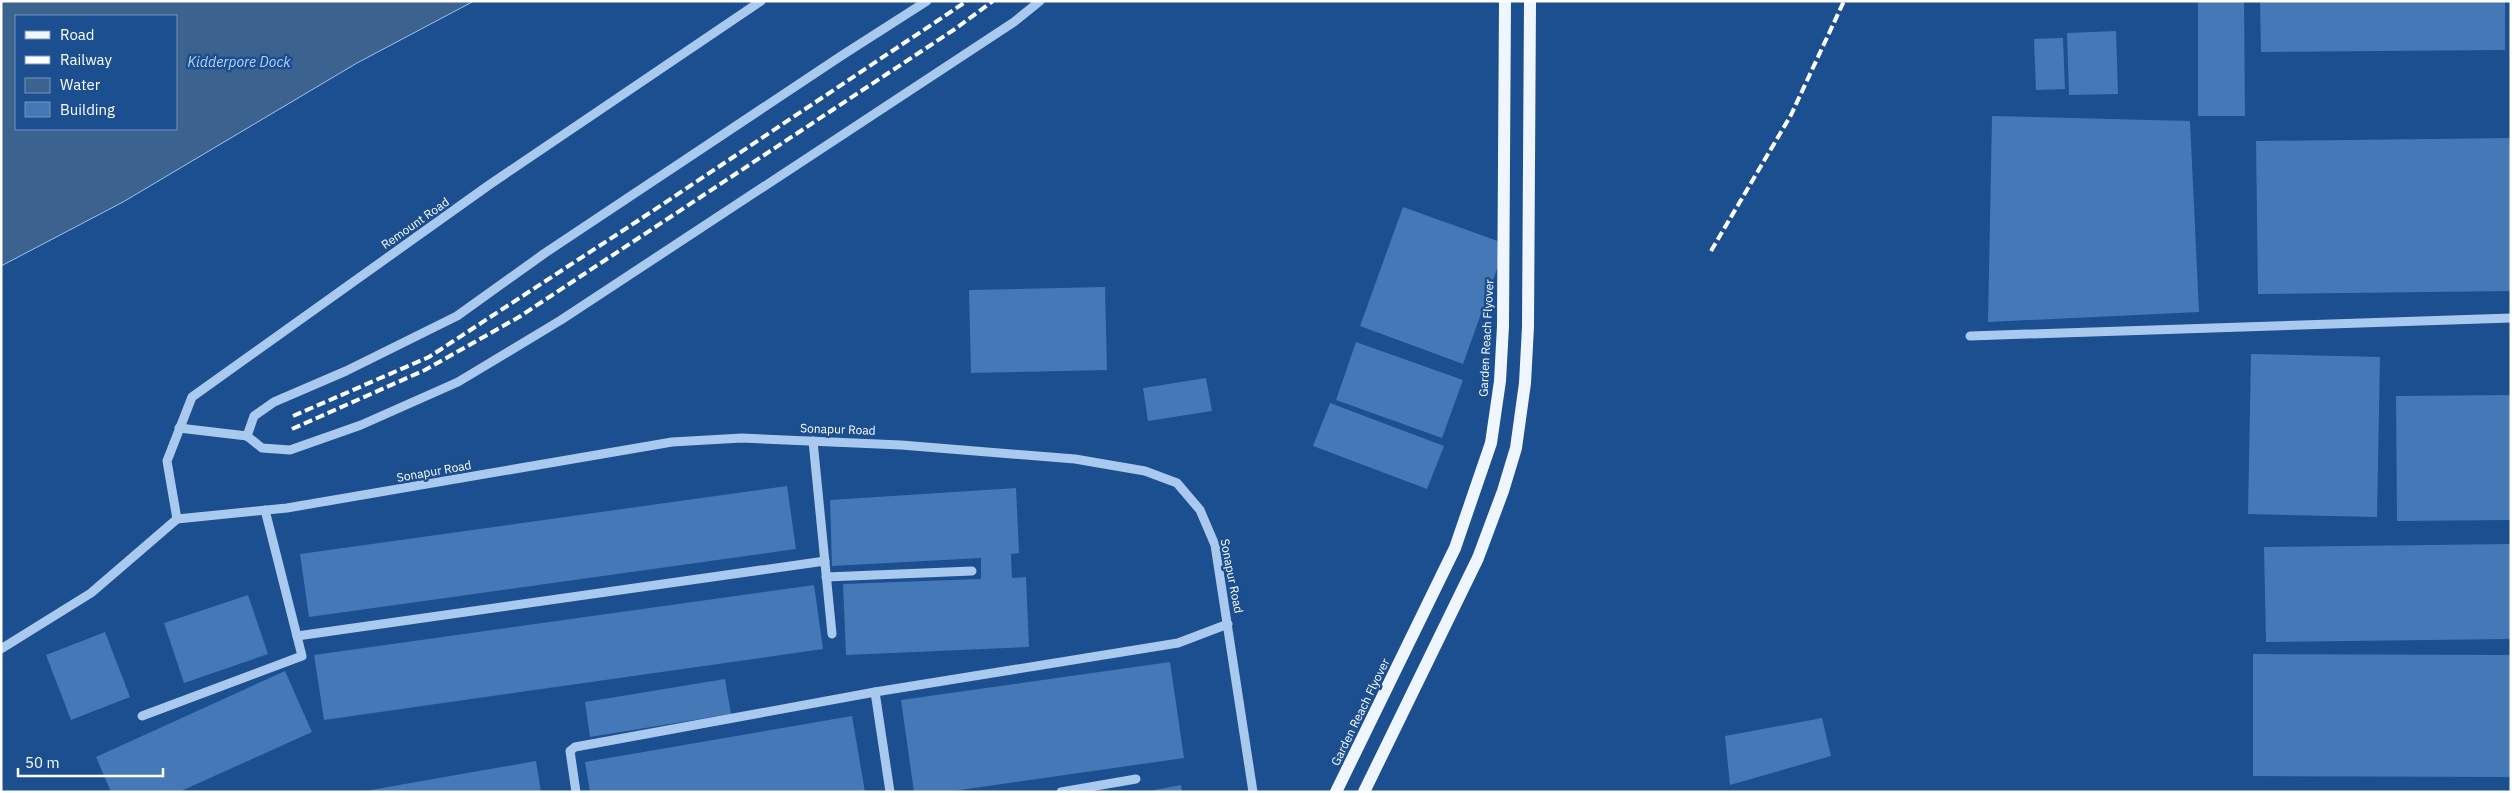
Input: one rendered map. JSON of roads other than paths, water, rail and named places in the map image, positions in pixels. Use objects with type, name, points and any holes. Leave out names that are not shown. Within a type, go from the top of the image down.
[{"type":"main road","name":"Garden Reach Flyover","points":[[1336,792],[1455,548],[1479,483],[1491,442],[1500,381],[1503,326],[1505,1]]},
{"type":"main road","points":[[1364,792],[1478,558],[1503,491],[1516,448],[1525,383],[1528,327],[1530,1]]},
{"type":"street","name":"Remount Road","points":[[177,519],[167,460],[192,397],[489,185],[761,1]]},
{"type":"street","points":[[247,436],[254,416],[274,402],[346,371],[457,316],[570,236],[841,56],[928,1]]},
{"type":"street","points":[[180,428],[247,436],[262,448],[290,450],[361,424],[458,382],[594,298],[1014,22],[1040,1]]},
{"type":"street","points":[[1970,336],[2511,318]]},
{"type":"street","name":"Sonapur Road","points":[[177,519],[265,510],[672,442],[742,438],[901,444],[1075,459],[1145,471],[1177,483],[1200,510],[1215,545],[1253,792]]},
{"type":"street","points":[[813,441],[832,634]]},
{"type":"street","points":[[142,716],[302,656],[265,510]]},
{"type":"street","points":[[1,649],[91,594],[177,519]]},
{"type":"street","points":[[297,636],[825,561]]},
{"type":"street","points":[[826,577],[972,571]]},
{"type":"street","points":[[576,792],[570,751],[575,747],[875,692],[1178,643],[1228,624]]},
{"type":"street","points":[[875,692],[890,792]]},
{"type":"street","points":[[1061,792],[1136,779]]},
{"type":"water","name":"Kidderpore Dock","points":[[1,1],[474,1],[357,63],[123,202],[1,266]]},
{"type":"railway","points":[[293,416],[429,357],[636,222],[967,1]]},
{"type":"railway","points":[[292,429],[425,370],[519,317],[955,29],[993,1]]},
{"type":"railway","points":[[1711,251],[1791,115],[1844,1]]}]
